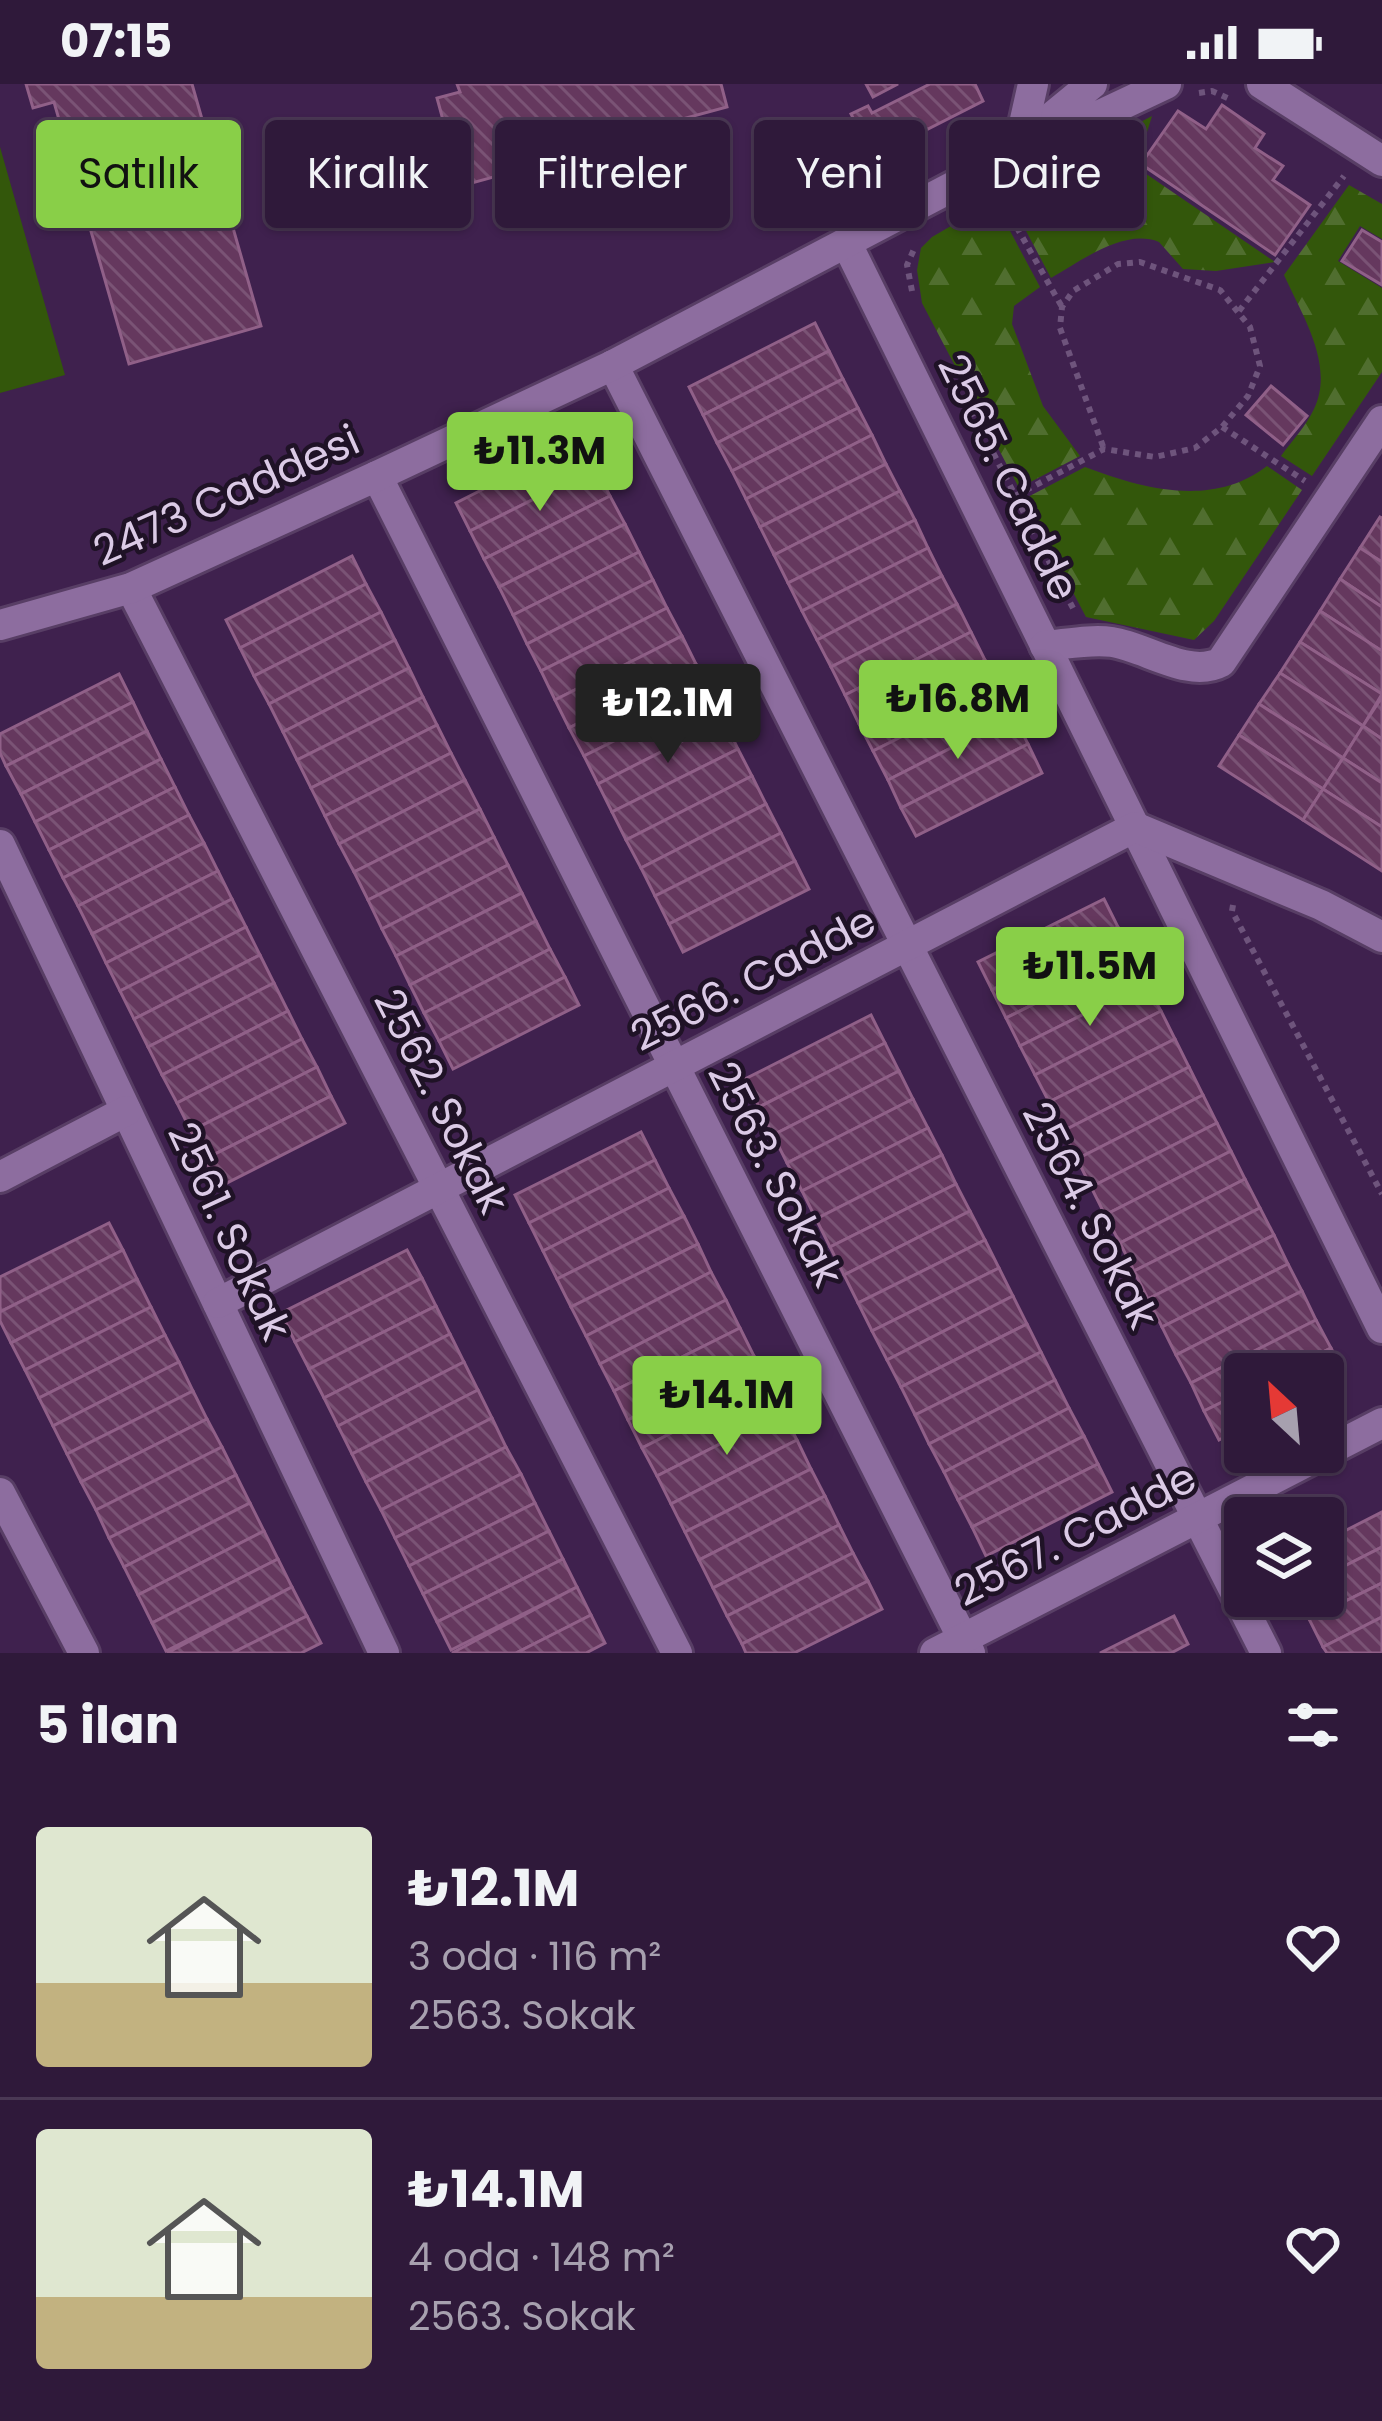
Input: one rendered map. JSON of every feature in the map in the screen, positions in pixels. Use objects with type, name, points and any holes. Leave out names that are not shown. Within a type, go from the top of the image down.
[{"type":"street","points":[[1025,120],[1033,84]]},
{"type":"street","points":[[1048,120],[1093,84]]},
{"type":"street","points":[[1116,120],[1176,91]]},
{"type":"street","points":[[1250,94],[1374,156]]},
{"type":"street","name":"2473 Caddesi","points":[[0,625],[131,588],[613,365],[847,244],[949,199]]},
{"type":"street","name":"2565. Cadde","points":[[847,244],[1382,1328]]},
{"type":"street","name":"2564. Sokak","points":[[613,365],[1266,1653]]},
{"type":"street","points":[[1046,646],[1102,641],[1191,667],[1208,669],[1221,662],[1382,422]]},
{"type":"street","name":"2563. Sokak","points":[[377,476],[967,1646]]},
{"type":"street","name":"2562. Sokak","points":[[131,588],[677,1653]]},
{"type":"street","points":[[1135,827],[1321,905],[1382,937]]},
{"type":"street","name":"2566. Cadde","points":[[218,1303],[1135,827]]},
{"type":"street","name":"2561. Sokak","points":[[0,845],[384,1653]]},
{"type":"street","points":[[0,1177],[126,1111]]},
{"type":"street","name":"2567. Cadde","points":[[935,1653],[967,1646],[1382,1423]]},
{"type":"street","points":[[0,1493],[84,1653]]},
{"type":"path","points":[[1176,91],[1250,94]]},
{"type":"path","points":[[1240,311],[1374,156]]},
{"type":"path","points":[[1021,228],[1062,307]]},
{"type":"path","points":[[916,302],[908,266],[921,239]]},
{"type":"path","points":[[1015,496],[1104,449],[1155,457],[1195,448],[1222,427],[1248,396],[1259,366],[1257,346],[1240,311],[1220,290],[1141,262],[1118,264],[1073,291],[1062,307],[1060,328],[1104,449]]},
{"type":"path","points":[[963,395],[1082,624]]},
{"type":"path","points":[[1222,427],[1312,486]]},
{"type":"path","points":[[1238,899],[1232,911],[1382,1194]]},
{"type":"green space","points":[[0,147],[65,375],[0,393]]},
{"type":"green space","points":[[1144,172],[1275,262],[1216,271],[1183,269],[1159,242],[1132,239],[1103,248],[1051,278],[1025,228],[1144,228]]},
{"type":"green space","points":[[1349,185],[1382,204],[1382,239],[1360,226],[1338,261],[1382,288],[1382,372],[1312,476],[1281,456],[1314,409],[1321,375],[1314,340],[1284,275]]},
{"type":"green space","points":[[949,227],[1008,228],[1040,287],[1014,306],[1012,324],[1043,406],[1080,456],[1019,488],[922,303],[917,270],[921,248]]},
{"type":"green space","points":[[1267,466],[1302,490],[1214,621],[1194,640],[1086,617],[1024,499],[1085,467],[1154,487],[1201,491],[1246,479]]},
{"type":"building","points":[[26,84],[192,84],[202,120],[59,120],[54,102],[33,108]]},
{"type":"building","points":[[457,84],[721,84],[727,107],[679,120],[495,120],[495,177],[471,183],[471,120],[443,120],[437,98],[460,92]]},
{"type":"building","points":[[866,84],[898,84],[873,97]]},
{"type":"building","points":[[930,84],[975,84],[983,101],[925,131],[925,120],[854,120],[851,114],[868,106],[872,113]]},
{"type":"building","points":[[1222,105],[1264,134],[1255,148],[1283,166],[1273,180],[1310,205],[1275,255],[1144,166],[1178,111],[1206,129]]},
{"type":"building","points":[[90,228],[233,228],[261,326],[129,364]]},
{"type":"building","points":[[1362,230],[1382,242],[1382,285],[1342,261]]},
{"type":"building","points":[[815,323],[829,351],[703,415],[689,387]]},
{"type":"building","points":[[829,351],[843,379],[717,443],[703,415]]},
{"type":"building","points":[[843,379],[858,408],[732,471],[717,443]]},
{"type":"building","points":[[1271,386],[1307,416],[1283,445],[1246,415]]},
{"type":"building","points":[[858,408],[872,435],[746,499],[732,471]]},
{"type":"building","points":[[872,435],[886,464],[760,527],[746,499]]},
{"type":"building","points":[[582,439],[596,468],[470,531],[456,503]]},
{"type":"building","points":[[886,464],[900,491],[774,555],[760,527]]},
{"type":"building","points":[[596,468],[610,496],[484,559],[470,531]]},
{"type":"building","points":[[900,491],[915,520],[788,583],[774,555]]},
{"type":"building","points":[[610,496],[625,524],[499,587],[484,559]]},
{"type":"building","points":[[1382,518],[1382,562],[1360,548]]},
{"type":"building","points":[[915,520],[928,548],[802,611],[788,583]]},
{"type":"building","points":[[625,524],[639,552],[513,615],[499,587]]},
{"type":"building","points":[[928,548],[942,576],[817,640],[802,611]]},
{"type":"building","points":[[1360,548],[1382,562],[1382,607],[1340,579]]},
{"type":"building","points":[[639,552],[653,580],[527,644],[513,615]]},
{"type":"building","points":[[352,556],[366,584],[240,648],[226,620]]},
{"type":"building","points":[[942,576],[957,604],[831,667],[817,640]]},
{"type":"building","points":[[1340,579],[1382,607],[1382,651],[1320,611]]},
{"type":"building","points":[[653,580],[667,608],[541,671],[527,644]]},
{"type":"building","points":[[366,584],[381,612],[254,676],[240,648]]},
{"type":"building","points":[[957,604],[971,632],[845,695],[831,667]]},
{"type":"building","points":[[667,608],[682,636],[555,700],[541,671]]},
{"type":"building","points":[[1320,611],[1382,651],[1382,694],[1300,642]]},
{"type":"building","points":[[381,612],[395,640],[269,704],[254,676]]},
{"type":"building","points":[[971,632],[985,660],[859,724],[845,695]]},
{"type":"building","points":[[682,636],[696,664],[569,728],[555,700]]},
{"type":"building","points":[[395,640],[409,668],[283,732],[269,704]]},
{"type":"building","points":[[1300,642],[1382,694],[1363,726],[1280,673]]},
{"type":"building","points":[[985,660],[999,688],[873,751],[859,724]]},
{"type":"building","points":[[696,664],[710,693],[584,756],[569,728]]},
{"type":"building","points":[[409,668],[423,697],[297,760],[283,732]]},
{"type":"building","points":[[1280,673],[1363,726],[1343,758],[1259,704]]},
{"type":"building","points":[[119,674],[133,702],[6,766],[0,734]]},
{"type":"building","points":[[999,688],[1014,716],[888,780],[873,751]]},
{"type":"building","points":[[710,693],[724,720],[598,784],[584,756]]},
{"type":"building","points":[[423,697],[437,725],[311,788],[297,760]]},
{"type":"building","points":[[1382,697],[1382,739],[1363,726]]},
{"type":"building","points":[[133,702],[147,731],[21,794],[6,766]]},
{"type":"building","points":[[1259,704],[1343,758],[1323,789],[1239,735]]},
{"type":"building","points":[[1014,716],[1028,744],[901,808],[888,780]]},
{"type":"building","points":[[724,720],[738,749],[612,812],[598,784]]},
{"type":"building","points":[[437,725],[451,753],[325,816],[311,788]]},
{"type":"building","points":[[1363,726],[1382,739],[1382,783],[1343,758]]},
{"type":"building","points":[[147,731],[161,759],[35,822],[21,794]]},
{"type":"building","points":[[1239,735],[1323,789],[1303,820],[1219,766]]},
{"type":"building","points":[[1028,744],[1042,773],[916,836],[901,808]]},
{"type":"building","points":[[738,749],[752,776],[626,840],[612,812]]},
{"type":"building","points":[[451,753],[465,780],[339,844],[325,816]]},
{"type":"building","points":[[1343,758],[1382,783],[1382,827],[1323,789]]},
{"type":"building","points":[[161,759],[175,787],[49,850],[35,822]]},
{"type":"building","points":[[752,776],[766,804],[641,868],[626,840]]},
{"type":"building","points":[[465,780],[480,809],[354,872],[339,844]]},
{"type":"building","points":[[175,787],[189,815],[63,878],[49,850]]},
{"type":"building","points":[[1323,789],[1382,827],[1382,871],[1303,820]]},
{"type":"building","points":[[766,804],[781,833],[655,896],[641,868]]},
{"type":"building","points":[[480,809],[494,837],[368,900],[354,872]]},
{"type":"building","points":[[189,815],[204,843],[78,906],[63,878]]},
{"type":"building","points":[[781,833],[795,861],[669,924],[655,896]]},
{"type":"building","points":[[494,837],[508,865],[382,929],[368,900]]},
{"type":"building","points":[[204,843],[218,871],[92,934],[78,906]]},
{"type":"building","points":[[795,861],[809,889],[683,952],[669,924]]},
{"type":"building","points":[[508,865],[522,893],[396,956],[382,929]]},
{"type":"building","points":[[218,871],[232,899],[106,963],[92,934]]},
{"type":"building","points":[[522,893],[536,921],[410,985],[396,956]]},
{"type":"building","points":[[232,899],[246,927],[120,991],[106,963]]},
{"type":"building","points":[[1104,899],[1118,927],[992,990],[978,962]]},
{"type":"building","points":[[536,921],[550,949],[424,1013],[410,985]]},
{"type":"building","points":[[246,927],[260,955],[134,1019],[120,991]]},
{"type":"building","points":[[1118,927],[1132,955],[1006,1018],[992,990]]},
{"type":"building","points":[[550,949],[565,977],[439,1041],[424,1013]]},
{"type":"building","points":[[260,955],[274,983],[148,1047],[134,1019]]},
{"type":"building","points":[[1132,955],[1146,983],[1020,1046],[1006,1018]]},
{"type":"building","points":[[565,977],[579,1005],[453,1069],[439,1041]]},
{"type":"building","points":[[274,983],[288,1011],[162,1075],[148,1047]]},
{"type":"building","points":[[1146,983],[1161,1011],[1035,1075],[1020,1046]]},
{"type":"building","points":[[288,1011],[302,1039],[177,1103],[162,1075]]},
{"type":"building","points":[[1161,1011],[1175,1039],[1049,1102],[1035,1075]]},
{"type":"building","points":[[871,1015],[885,1043],[759,1107],[745,1079]]},
{"type":"building","points":[[302,1039],[317,1067],[191,1131],[177,1103]]},
{"type":"building","points":[[1175,1039],[1189,1067],[1063,1131],[1049,1102]]},
{"type":"building","points":[[885,1043],[899,1071],[773,1135],[759,1107]]},
{"type":"building","points":[[317,1067],[331,1096],[205,1159],[191,1131]]},
{"type":"building","points":[[1189,1067],[1203,1095],[1077,1159],[1063,1131]]},
{"type":"building","points":[[899,1071],[913,1099],[787,1163],[773,1135]]},
{"type":"building","points":[[1203,1095],[1217,1123],[1091,1187],[1077,1159]]},
{"type":"building","points":[[331,1096],[345,1123],[219,1187],[205,1159]]},
{"type":"building","points":[[913,1099],[928,1128],[802,1191],[787,1163]]},
{"type":"building","points":[[1217,1123],[1231,1151],[1105,1215],[1091,1187]]},
{"type":"building","points":[[928,1128],[942,1155],[816,1219],[802,1191]]},
{"type":"building","points":[[641,1132],[655,1160],[529,1223],[515,1195]]},
{"type":"building","points":[[1231,1151],[1245,1179],[1120,1243],[1105,1215]]},
{"type":"building","points":[[942,1155],[956,1184],[830,1247],[816,1219]]},
{"type":"building","points":[[655,1160],[669,1188],[543,1251],[529,1223]]},
{"type":"building","points":[[1245,1179],[1260,1208],[1134,1271],[1120,1243]]},
{"type":"building","points":[[956,1184],[970,1211],[844,1275],[830,1247]]},
{"type":"building","points":[[669,1188],[684,1216],[557,1279],[543,1251]]},
{"type":"building","points":[[1260,1208],[1274,1235],[1148,1299],[1134,1271]]},
{"type":"building","points":[[970,1211],[985,1240],[858,1303],[844,1275]]},
{"type":"building","points":[[684,1216],[698,1244],[571,1307],[557,1279]]},
{"type":"building","points":[[109,1223],[123,1250],[0,1312],[0,1277]]},
{"type":"building","points":[[1274,1235],[1288,1264],[1162,1327],[1148,1299]]},
{"type":"building","points":[[985,1240],[999,1268],[872,1331],[858,1303]]},
{"type":"building","points":[[698,1244],[711,1272],[586,1336],[571,1307]]},
{"type":"building","points":[[123,1250],[137,1279],[11,1343],[0,1312]]},
{"type":"building","points":[[407,1250],[422,1278],[295,1342],[281,1313]]},
{"type":"building","points":[[1288,1264],[1302,1291],[1176,1355],[1162,1327]]},
{"type":"building","points":[[999,1268],[1013,1296],[887,1360],[872,1331]]},
{"type":"building","points":[[711,1272],[726,1300],[600,1364],[586,1336]]},
{"type":"building","points":[[422,1278],[436,1306],[309,1369],[295,1342]]},
{"type":"building","points":[[137,1279],[151,1307],[25,1370],[11,1343]]},
{"type":"building","points":[[1302,1291],[1316,1320],[1251,1353],[1224,1353],[1224,1366],[1191,1383],[1176,1355]]},
{"type":"building","points":[[1013,1296],[1027,1324],[901,1387],[887,1360]]},
{"type":"building","points":[[726,1300],[740,1328],[614,1391],[600,1364]]},
{"type":"building","points":[[436,1306],[450,1334],[324,1398],[309,1369]]},
{"type":"building","points":[[151,1307],[165,1335],[39,1398],[25,1370]]},
{"type":"building","points":[[1316,1320],[1331,1348],[1321,1353],[1251,1353]]},
{"type":"building","points":[[1027,1324],[1041,1352],[915,1415],[901,1387]]},
{"type":"building","points":[[740,1328],[754,1356],[628,1420],[614,1391]]},
{"type":"building","points":[[450,1334],[464,1362],[338,1426],[324,1398]]},
{"type":"building","points":[[165,1335],[179,1362],[53,1426],[39,1398]]},
{"type":"building","points":[[1041,1352],[1055,1380],[929,1444],[915,1415]]},
{"type":"building","points":[[754,1356],[768,1384],[642,1448],[628,1420]]},
{"type":"building","points":[[179,1362],[193,1391],[67,1454],[53,1426]]},
{"type":"building","points":[[464,1362],[478,1390],[352,1454],[338,1426]]},
{"type":"building","points":[[1224,1366],[1224,1401],[1204,1411],[1191,1383]]},
{"type":"building","points":[[1055,1380],[1069,1408],[944,1472],[929,1444]]},
{"type":"building","points":[[768,1384],[783,1412],[657,1476],[642,1448]]},
{"type":"building","points":[[478,1390],[492,1418],[366,1482],[352,1454]]},
{"type":"building","points":[[193,1391],[207,1419],[81,1482],[67,1454]]},
{"type":"building","points":[[1224,1401],[1224,1437],[1219,1440],[1204,1411]]},
{"type":"building","points":[[1069,1408],[1084,1436],[958,1500],[944,1472]]},
{"type":"building","points":[[783,1412],[797,1440],[671,1504],[657,1476]]},
{"type":"building","points":[[492,1418],[506,1447],[381,1510],[366,1482]]},
{"type":"building","points":[[207,1419],[222,1447],[96,1510],[81,1482]]},
{"type":"building","points":[[1084,1436],[1098,1464],[972,1527],[958,1500]]},
{"type":"building","points":[[797,1440],[811,1469],[685,1532],[671,1504]]},
{"type":"building","points":[[222,1447],[236,1475],[109,1538],[96,1510]]},
{"type":"building","points":[[506,1447],[521,1474],[395,1538],[381,1510]]},
{"type":"building","points":[[1098,1464],[1112,1492],[986,1556],[972,1527]]},
{"type":"building","points":[[811,1469],[825,1496],[699,1560],[685,1532]]},
{"type":"building","points":[[521,1474],[535,1503],[409,1566],[395,1538]]},
{"type":"building","points":[[236,1475],[250,1503],[124,1567],[109,1538]]},
{"type":"building","points":[[825,1496],[839,1525],[713,1588],[699,1560]]},
{"type":"building","points":[[250,1503],[264,1531],[138,1595],[124,1567]]},
{"type":"building","points":[[535,1503],[549,1531],[423,1594],[409,1566]]},
{"type":"building","points":[[1382,1512],[1382,1547],[1344,1566],[1344,1531]]},
{"type":"building","points":[[839,1525],[853,1553],[727,1616],[713,1588]]},
{"type":"building","points":[[264,1531],[278,1559],[152,1623],[138,1595]]},
{"type":"building","points":[[549,1531],[563,1559],[437,1622],[423,1594]]},
{"type":"building","points":[[1382,1547],[1382,1583],[1344,1602],[1344,1566]]},
{"type":"building","points":[[853,1553],[868,1581],[742,1644],[727,1616]]},
{"type":"building","points":[[278,1559],[292,1587],[166,1651],[152,1623]]},
{"type":"building","points":[[563,1559],[577,1587],[451,1650],[437,1622]]},
{"type":"building","points":[[868,1581],[882,1609],[794,1653],[746,1653],[742,1644]]},
{"type":"building","points":[[1382,1583],[1382,1617],[1323,1647],[1309,1619],[1344,1617],[1344,1602]]},
{"type":"building","points":[[292,1587],[307,1616],[232,1653],[167,1653]]},
{"type":"building","points":[[577,1587],[591,1615],[516,1653],[452,1653]]},
{"type":"building","points":[[591,1615],[605,1643],[586,1653],[516,1653]]},
{"type":"building","points":[[307,1616],[321,1643],[301,1653],[232,1653]]},
{"type":"building","points":[[1174,1616],[1188,1644],[1171,1653],[1100,1653]]},
{"type":"building","points":[[1382,1617],[1382,1653],[1327,1653],[1323,1647]]}]
